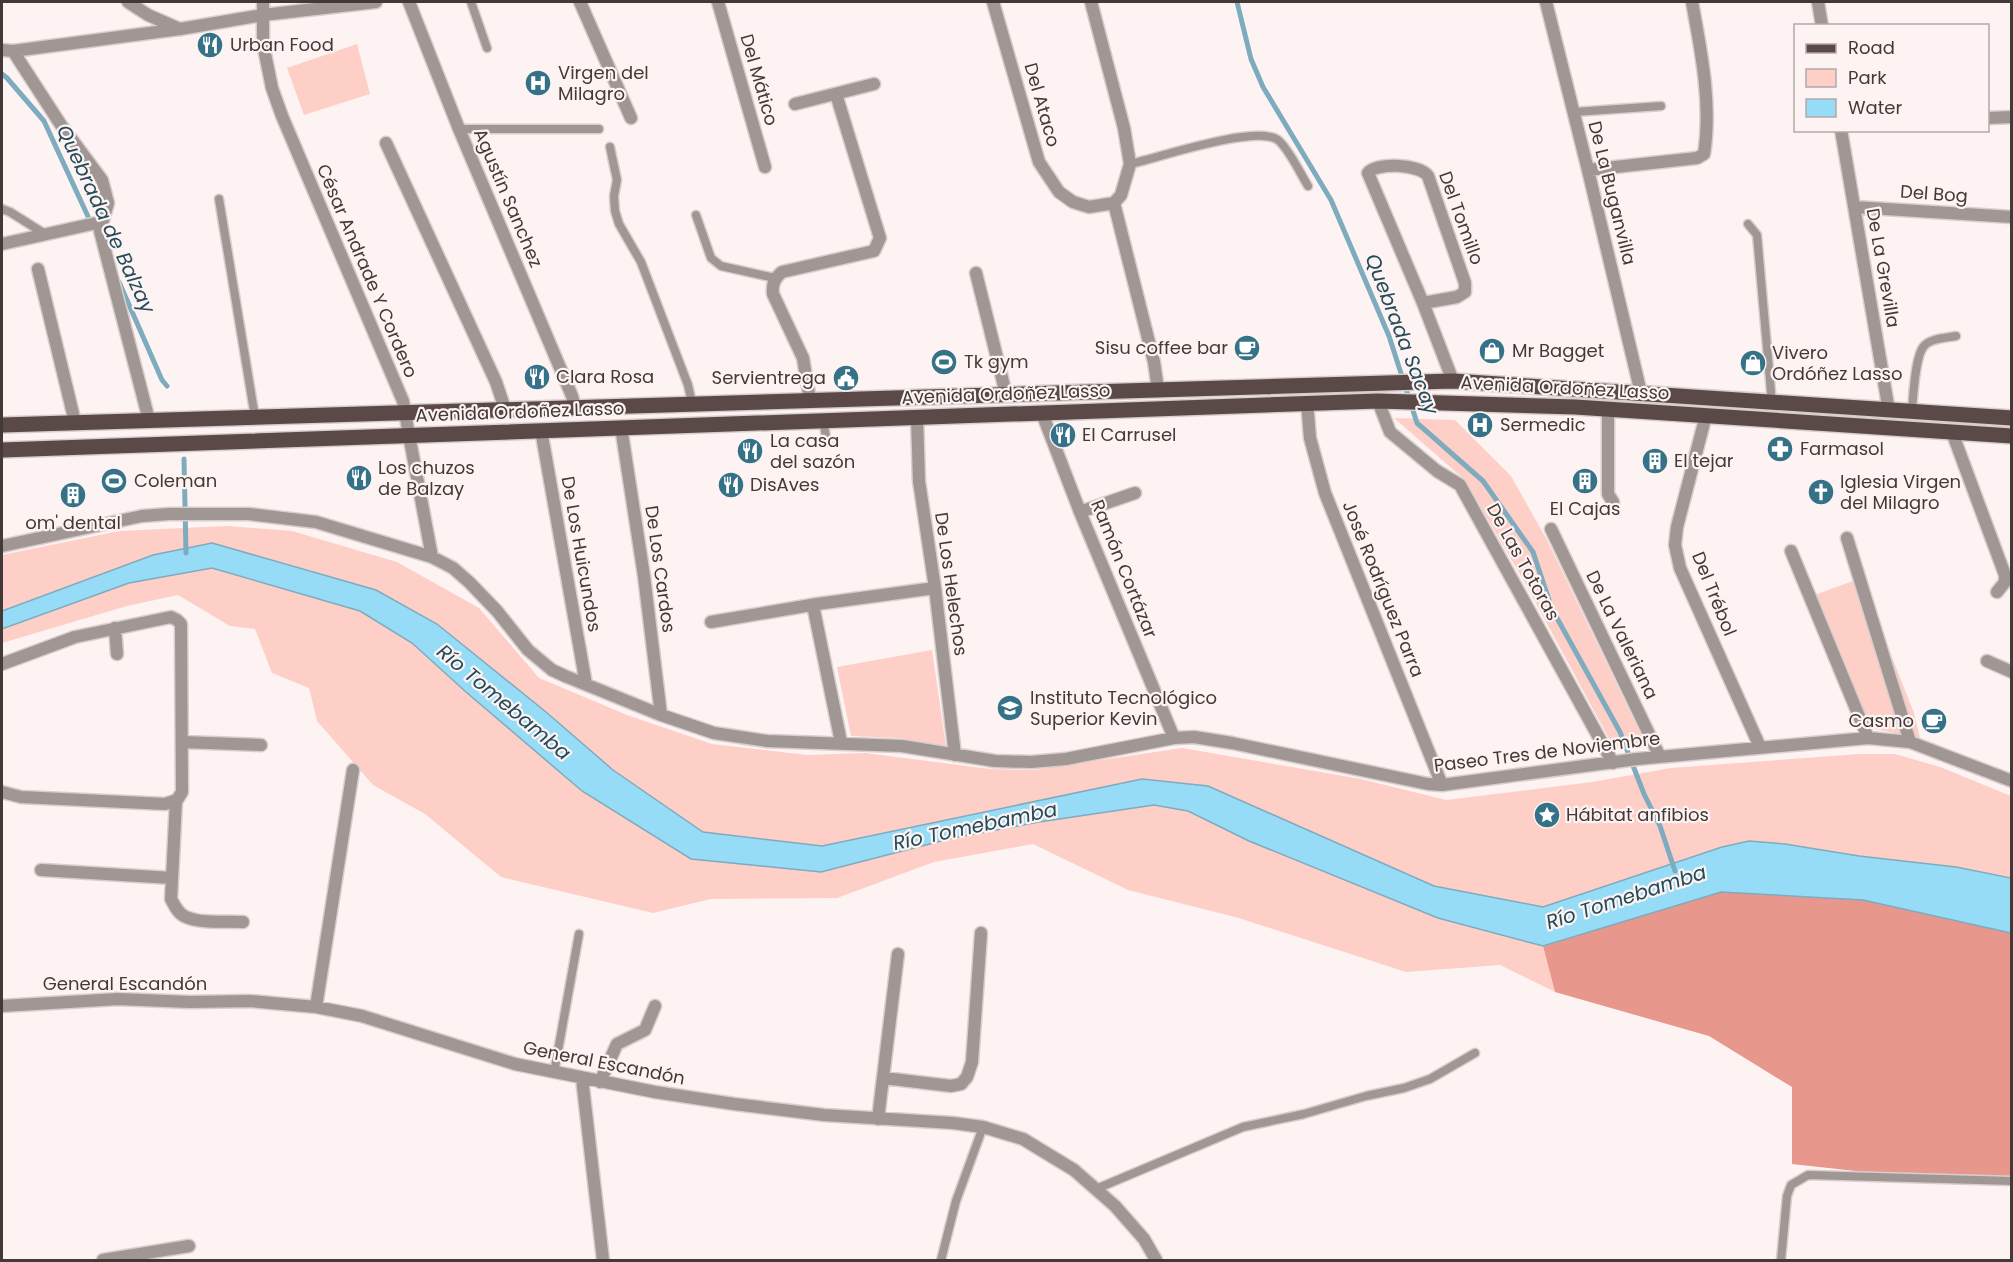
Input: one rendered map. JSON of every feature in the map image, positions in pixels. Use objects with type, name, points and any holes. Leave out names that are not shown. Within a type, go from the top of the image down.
[{"type":"main road","name":"Avenida Ordoñez Lasso","points":[[2,425],[1446,381],[2012,418]]},
{"type":"main road","name":"Avenida Ordoñez Lasso","points":[[2,450],[1378,401],[1440,401],[1706,415],[2012,436]]},
{"type":"street","points":[[128,2],[148,15],[180,29]]},
{"type":"street","name":"César Andrade Y Cordero","points":[[263,2],[263,44],[272,88],[406,412],[432,557]]},
{"type":"street","points":[[149,420],[99,225],[108,203],[102,180],[7,50],[376,2]]},
{"type":"street","name":"Agustín Sanchez","points":[[409,2],[459,129],[575,407]]},
{"type":"street","points":[[580,2],[631,118]]},
{"type":"street","name":"Del Mático","points":[[718,2],[765,167]]},
{"type":"street","name":"Del Ataco","points":[[993,2],[1039,162],[1059,192],[1073,202],[1089,207],[1114,204]]},
{"type":"street","points":[[1091,2],[1124,128],[1130,164],[1121,195],[1114,204],[1154,362],[1158,389]]},
{"type":"street","name":"De La Buganvilla","points":[[1546,2],[1641,393]]},
{"type":"street","points":[[1588,170],[1696,158],[1704,154],[1706,140],[1704,72],[1692,2]]},
{"type":"street","points":[[1818,2],[1822,24]]},
{"type":"street","points":[[795,104],[874,84]]},
{"type":"street","points":[[810,400],[803,357],[773,294],[772,286],[775,278],[782,272],[874,251],[879,238],[836,94]]},
{"type":"street","points":[[1989,118],[2012,117]]},
{"type":"street","name":"De La Grevilla","points":[[1841,132],[1889,411]]},
{"type":"street","points":[[386,144],[496,382],[504,409]]},
{"type":"street","name":"Del Tomillo","points":[[1424,303],[1457,297],[1464,292],[1465,282],[1424,170],[1416,167],[1377,166],[1368,173],[1424,303],[1446,381]]},
{"type":"street","name":"Del Bog","points":[[1854,207],[2012,217]]},
{"type":"street","points":[[2,244],[80,226],[99,225]]},
{"type":"street","points":[[38,269],[75,422]]},
{"type":"street","points":[[976,273],[1006,394]]},
{"type":"street","name":"De Las Totoras","points":[[1378,401],[1390,432],[1437,471],[1460,485],[1618,762]]},
{"type":"street","name":"José Rodríguez Parra","points":[[1307,402],[1310,438],[1325,493],[1442,785]]},
{"type":"street","points":[[1608,410],[1608,494],[1612,502]]},
{"type":"street","name":"Ramón Cortázar","points":[[1042,413],[1080,512],[1174,738]]},
{"type":"street","name":"Del Trébol","points":[[1706,415],[1677,527],[1675,545],[1680,568],[1760,747]]},
{"type":"street","name":"De Los Helechos","points":[[917,417],[919,481],[935,588],[955,755]]},
{"type":"street","name":"De Los Cardos","points":[[621,428],[644,576],[661,715]]},
{"type":"street","name":"De Los Huicundos","points":[[541,430],[586,684]]},
{"type":"street","points":[[1952,432],[2005,575],[2005,582],[1997,592]]},
{"type":"street","points":[[1080,512],[1135,493]]},
{"type":"street","name":"Paseo Tres de Noviembre","points":[[2,546],[142,516],[185,513],[249,514],[316,522],[432,557],[453,568],[497,611],[528,650],[539,660],[565,676],[661,715],[714,733],[767,741],[902,746],[995,761],[1031,762],[1066,759],[1174,738],[1194,737],[1442,785],[1637,759],[1868,738],[1910,742],[2012,782]]},
{"type":"street","name":"De La Valeriana","points":[[1551,529],[1660,757]]},
{"type":"street","points":[[1847,538],[1910,742]]},
{"type":"street","points":[[1791,551],[1868,738]]},
{"type":"street","points":[[711,622],[817,604],[935,588]]},
{"type":"street","points":[[817,604],[814,610],[841,742]]},
{"type":"street","points":[[2,664],[75,637],[115,628],[171,617],[181,624],[182,792],[176,801],[171,899],[184,916],[243,922]]},
{"type":"street","points":[[115,628],[117,654]]},
{"type":"street","points":[[1987,661],[2012,672]]},
{"type":"street","points":[[182,742],[261,745]]},
{"type":"street","points":[[316,1007],[353,770]]},
{"type":"street","points":[[2,792],[21,797],[165,804],[176,801]]},
{"type":"street","points":[[41,870],[172,878]]},
{"type":"street","points":[[884,1078],[951,1086],[961,1084],[967,1077],[972,1062],[981,933]]},
{"type":"street","points":[[878,1119],[898,954]]},
{"type":"street","name":"General Escandón","points":[[2,1006],[118,999],[190,1002],[249,1001],[316,1007],[362,1016],[515,1064],[600,1082],[734,1104],[878,1119],[953,1123],[983,1128],[1023,1139],[1074,1170],[1115,1206],[1144,1239],[1156,1260]]},
{"type":"street","points":[[600,1082],[617,1044],[645,1030],[655,1006]]},
{"type":"street","points":[[582,1078],[603,1260]]},
{"type":"street","points":[[103,1260],[189,1246]]},
{"type":"lane","points":[[471,2],[487,48]]},
{"type":"lane","points":[[1574,112],[1661,106]]},
{"type":"lane","points":[[459,129],[599,129]]},
{"type":"lane","points":[[1130,164],[1217,141],[1270,136],[1279,141],[1308,186]]},
{"type":"lane","points":[[610,147],[616,180],[615,211],[619,224],[641,262],[688,385],[692,403]]},
{"type":"lane","points":[[219,199],[255,417]]},
{"type":"lane","points":[[2,209],[45,234]]},
{"type":"lane","points":[[696,214],[711,258],[721,266],[775,278]]},
{"type":"lane","points":[[1748,224],[1757,235],[1772,403]]},
{"type":"lane","points":[[1912,412],[1913,392],[1921,352],[1925,345],[1939,339],[1956,336]]},
{"type":"lane","points":[[823,420],[828,442]]},
{"type":"lane","points":[[554,1073],[579,934]]},
{"type":"lane","points":[[1096,1189],[1243,1127],[1304,1114],[1430,1079],[1476,1053]]},
{"type":"lane","points":[[941,1260],[956,1201],[983,1128]]},
{"type":"lane","points":[[1781,1260],[1787,1196],[1791,1185],[1808,1175],[2012,1181]]},
{"type":"green space","points":[[357,44],[370,94],[304,115],[287,68]]},
{"type":"green space","points":[[1394,418],[1455,420],[1511,476],[1547,540],[1645,743],[1630,750],[1613,746],[1525,583],[1465,480]]},
{"type":"green space","points":[[227,526],[292,531],[397,562],[479,608],[539,678],[627,715],[712,744],[807,755],[865,753],[990,769],[1034,770],[1182,748],[1361,779],[1446,800],[1592,782],[1671,768],[1859,754],[1895,754],[1940,767],[2011,796],[2011,878],[1956,867],[1749,841],[1722,847],[1543,907],[1434,886],[1208,786],[1142,779],[822,846],[703,832],[613,770],[546,712],[437,624],[376,590],[212,544],[153,555],[2,611],[2,555],[119,531]]},
{"type":"green space","points":[[212,568],[360,611],[412,643],[582,791],[675,848],[821,872],[953,838],[1039,822],[1154,805],[1188,811],[1249,841],[1438,918],[1543,946],[1555,992],[1500,965],[1406,972],[1239,918],[1128,890],[1033,844],[934,862],[837,898],[711,899],[653,913],[501,877],[425,814],[373,785],[317,721],[309,688],[272,673],[255,629],[230,626],[178,595],[127,606],[2,643],[2,629],[129,583]]},
{"type":"green space","points":[[1861,578],[1914,713],[1920,738],[1865,727],[1812,596]]},
{"type":"green space","points":[[932,650],[946,747],[901,738],[851,736],[837,667]]},
{"type":"shaded area","points":[[1721,892],[1863,900],[2011,933],[2011,1177],[1901,1176],[1792,1164],[1792,1087],[1709,1036],[1555,992],[1543,946]]},
{"type":"water","name":"Río Tomebamba","points":[[212,543],[376,590],[437,624],[546,712],[613,770],[703,832],[822,846],[1142,779],[1208,786],[1434,886],[1543,907],[1722,847],[1749,841],[1956,867],[2011,878],[2011,933],[1863,900],[1721,892],[1543,946],[1438,918],[1249,841],[1188,811],[1154,805],[1039,822],[953,838],[821,872],[691,859],[582,791],[412,643],[360,611],[212,568],[129,583],[2,629],[2,611],[153,555]]},
{"type":"waterway","name":"Quebrada Sacay","points":[[1237,2],[1251,59],[1263,87],[1331,200],[1389,336],[1417,423],[1483,481],[1533,552],[1552,609],[1620,732],[1644,794],[1660,826],[1675,871]]},
{"type":"waterway","name":"Quebrada de Balzay","points":[[2,74],[44,121],[91,223]]},
{"type":"waterway","name":"Quebrada de Balzay","points":[[119,282],[162,380],[167,386]]},
{"type":"waterway","name":"Quebrada de Balzay","points":[[184,459],[186,553]]},
{"type":"place","name":"Urban Food","points":[[210,45]]},
{"type":"place","name":"Virgen del Milagro","points":[[538,83]]},
{"type":"place","name":"Sisu coffee bar","points":[[1247,348]]},
{"type":"place","name":"Mr Bagget","points":[[1492,351]]},
{"type":"place","name":"Tk gym","points":[[944,362]]},
{"type":"place","name":"Vivero Ordóñez Lasso","points":[[1753,363]]},
{"type":"place","name":"Clara Rosa","points":[[537,377]]},
{"type":"place","name":"Servientrega","points":[[846,378]]},
{"type":"place","name":"Sermedic","points":[[1480,425]]},
{"type":"place","name":"El Carrusel","points":[[1063,435]]},
{"type":"place","name":"Farmasol","points":[[1780,449]]},
{"type":"place","name":"La casa del sazón","points":[[750,451]]},
{"type":"place","name":"El tejar","points":[[1655,461]]},
{"type":"place","name":"Los chuzos de Balzay","points":[[359,478]]},
{"type":"place","name":"Coleman","points":[[114,481]]},
{"type":"place","name":"El Cajas","points":[[1585,481]]},
{"type":"place","name":"DisAves","points":[[731,485]]},
{"type":"place","name":"Iglesia Virgen del Milagro","points":[[1821,492]]},
{"type":"place","name":"om' dental","points":[[73,495]]},
{"type":"place","name":"Instituto Tecnológico Superior Kevin","points":[[1010,708]]},
{"type":"place","name":"Casmo","points":[[1934,721]]},
{"type":"place","name":"Hábitat anfibios","points":[[1547,815]]}]
